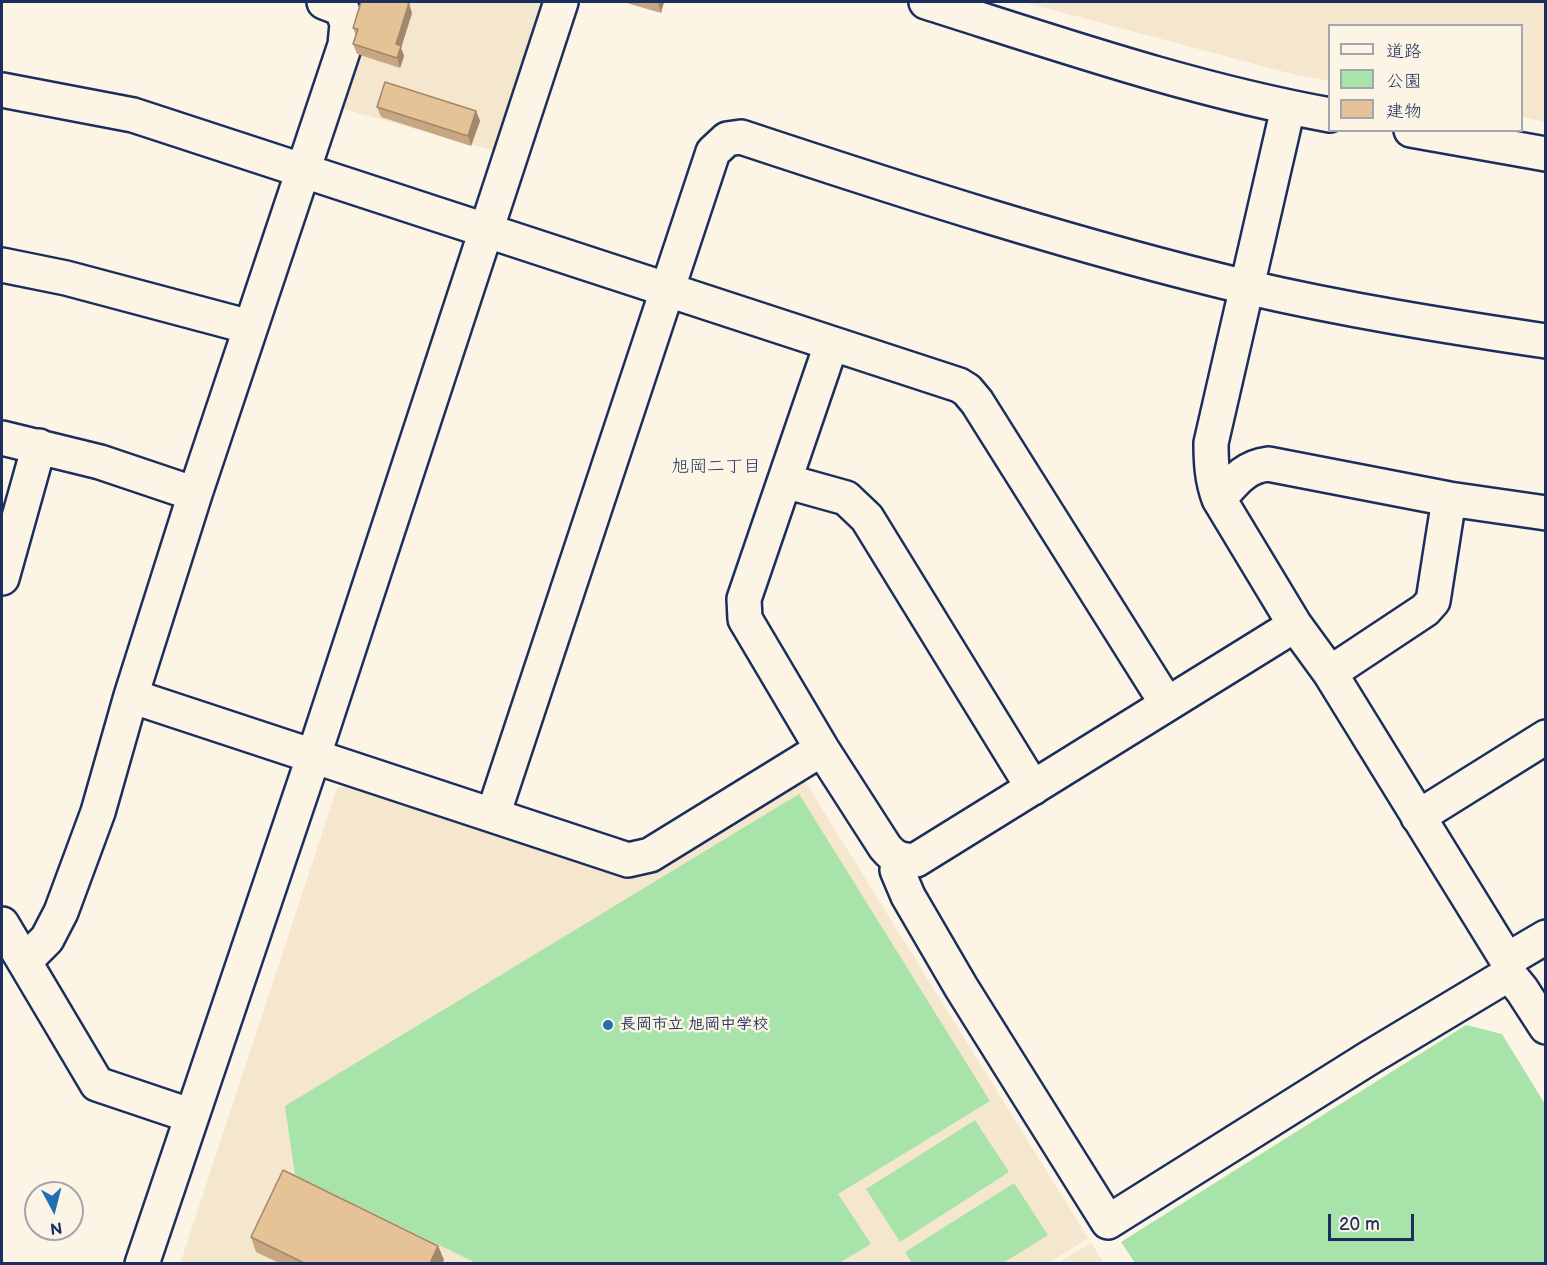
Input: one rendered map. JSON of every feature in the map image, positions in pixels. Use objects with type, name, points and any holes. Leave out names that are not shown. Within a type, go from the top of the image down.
[{"type":"street","points":[[26,960],[47,939],[61,912],[98,812],[130,696],[195,494],[345,45],[347,24],[342,9],[324,2]]},
{"type":"street","points":[[142,1263],[314,755],[561,2]]},
{"type":"street","points":[[927,2],[1135,68],[1288,108],[1328,115]]},
{"type":"street","points":[[2,90],[133,115],[668,292],[958,385],[967,390],[1167,704]]},
{"type":"street","points":[[1288,108],[1211,443],[1213,483],[1219,499],[1295,625],[1330,674],[1545,1027]]},
{"type":"street","points":[[1422,132],[1545,154]]},
{"type":"street","points":[[493,815],[713,152],[727,139],[741,136],[1023,227],[1247,287],[1447,327],[1545,341]]},
{"type":"street","points":[[2,265],[66,278],[250,327]]},
{"type":"street","points":[[831,345],[743,609],[745,619],[822,749],[885,847],[894,857],[916,860],[1295,625]]},
{"type":"street","points":[[2,438],[100,462],[195,494]]},
{"type":"street","points":[[2,578],[39,446]]},
{"type":"street","points":[[1219,499],[1242,473],[1255,466],[1268,465],[1449,499],[1545,513]]},
{"type":"street","points":[[785,481],[846,498],[867,518],[1033,788]]},
{"type":"street","points":[[1330,674],[1425,610],[1433,601],[1449,499]]},
{"type":"street","points":[[130,696],[628,860],[650,855],[822,749]]},
{"type":"street","points":[[1418,817],[1545,737]]},
{"type":"street","points":[[899,859],[897,870],[908,896],[961,987],[1108,1222],[1370,1058],[1508,967],[1545,937]]},
{"type":"street","points":[[2,924],[26,960],[97,1084],[192,1116]]},
{"type":"shaded area","points":[[356,2],[545,2],[498,152],[329,105]]},
{"type":"shaded area","points":[[1023,2],[1545,2],[1545,122],[1523,117],[1523,24],[1328,24],[1328,81],[1296,75]]},
{"type":"shaded area","name":"長岡市立 旭岡中学校","points":[[803,778],[1088,1238],[1047,1264],[180,1264],[337,788],[354,783],[641,877]]},
{"type":"shaded area","points":[[1091,1243],[1104,1263],[1057,1263]]},
{"type":"green space","name":"長岡市立 旭岡中学校","points":[[799,794],[990,1101],[838,1194],[871,1244],[839,1263],[476,1263],[295,1175],[285,1106]]},
{"type":"green space","points":[[1466,1025],[1502,1034],[1545,1104],[1545,1263],[1135,1263],[1121,1242]]},
{"type":"green space","points":[[975,1120],[1009,1172],[900,1242],[866,1189]]},
{"type":"green space","points":[[1014,1183],[1048,1235],[1003,1263],[912,1263],[905,1252]]},
{"type":"building","points":[[361,2],[409,3],[396,44],[401,46],[397,58],[353,44],[358,29],[353,28]]},
{"type":"building","points":[[385,82],[476,111],[468,136],[377,107]]},
{"type":"building","points":[[283,1170],[438,1246],[430,1263],[304,1263],[251,1237]]},
{"type":"place","name":"長岡市立 旭岡中学校","points":[[608,1025]]},
{"type":"district","name":"旭岡二丁目","points":[[716,467]]}]
